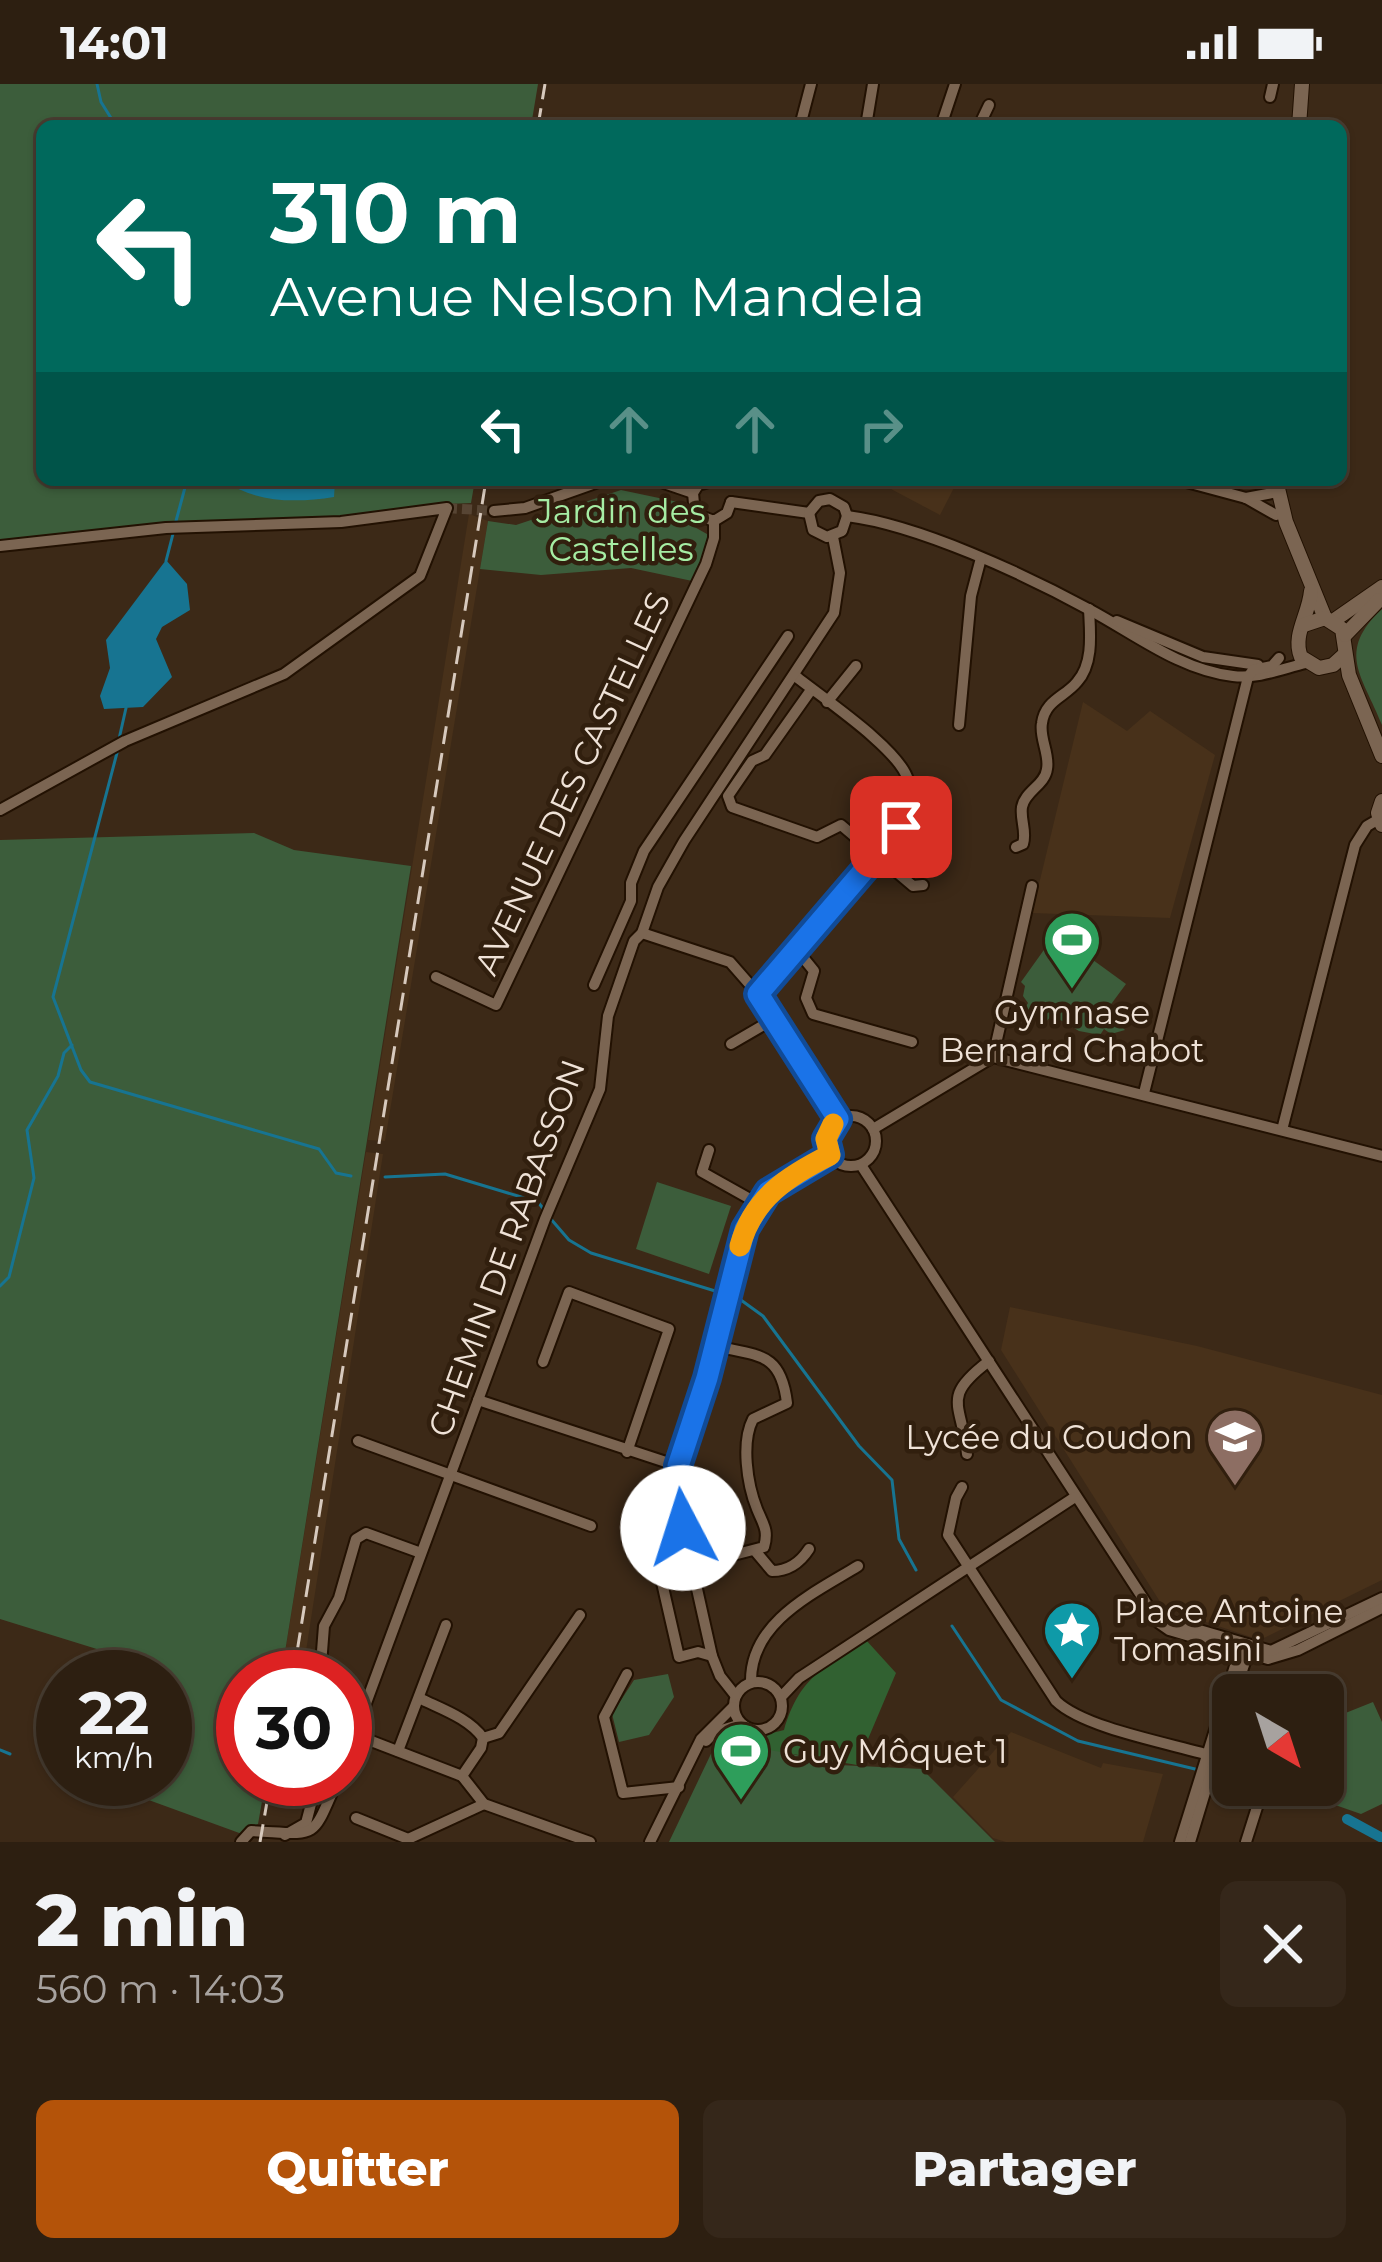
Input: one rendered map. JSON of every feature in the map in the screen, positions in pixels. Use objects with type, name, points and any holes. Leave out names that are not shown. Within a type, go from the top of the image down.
[{"type":"street","points":[[802,120],[811,84]]},
{"type":"street","points":[[867,120],[873,84]]},
{"type":"street","points":[[943,120],[955,84]]},
{"type":"street","points":[[1299,120],[1302,84]]},
{"type":"street","points":[[981,120],[988,104]]},
{"type":"street","points":[[496,511],[525,508],[587,486]]},
{"type":"street","points":[[672,486],[692,493]]},
{"type":"street","points":[[697,486],[692,493],[695,514],[714,521],[727,513],[731,502],[722,486]]},
{"type":"street","points":[[828,486],[830,499]]},
{"type":"street","points":[[1201,486],[1283,513]]},
{"type":"street","points":[[1246,498],[1277,486],[1311,586],[1329,620],[1345,635]]},
{"type":"street","points":[[830,499],[840,503],[847,517],[842,531],[833,537],[813,530],[809,512],[819,501],[830,499]]},
{"type":"street","points":[[731,502],[809,512]]},
{"type":"street","points":[[0,546],[166,528],[310,524],[447,508],[420,576],[280,676],[125,741],[0,810]]},
{"type":"street","points":[[847,517],[981,558],[1203,657],[1245,665],[1279,658]]},
{"type":"street","name":"AVENUE DES CASTELLES","points":[[436,977],[496,1005],[706,564],[714,521]]},
{"type":"street","name":"CHEMIN DE RABASSON","points":[[372,1683],[544,1222],[600,1089],[612,1000],[634,941],[642,933],[658,887],[714,793],[834,613],[840,573],[833,537]]},
{"type":"street","points":[[959,725],[971,596],[981,558]]},
{"type":"street","points":[[1144,1093],[1248,677],[1253,670],[1272,666],[1296,643],[1311,586]]},
{"type":"street","points":[[1304,625],[1329,620],[1382,587]]},
{"type":"street","points":[[1382,598],[1345,635],[1344,655],[1382,756]]},
{"type":"street","points":[[1093,611],[1175,657],[1225,675],[1248,677],[1306,663],[1327,668],[1353,685]]},
{"type":"street","points":[[1016,847],[1026,837],[1024,800],[1046,776],[1043,716],[1077,682],[1086,664],[1093,611]]},
{"type":"street","points":[[594,985],[631,901],[631,883],[644,851],[788,636]]},
{"type":"street","points":[[1296,643],[1306,663]]},
{"type":"street","points":[[1327,668],[1344,655]]},
{"type":"street","points":[[827,702],[856,666]]},
{"type":"street","points":[[758,994],[901,827],[910,802],[908,777],[893,756],[794,675]]},
{"type":"street","points":[[811,689],[765,755],[752,761],[728,796],[732,807],[817,837],[841,825],[913,886],[923,885]]},
{"type":"street","points":[[692,778],[714,793]]},
{"type":"street","points":[[1282,1130],[1355,845],[1367,826],[1380,822],[1382,801]]},
{"type":"street","points":[[993,1057],[1032,886]]},
{"type":"street","points":[[642,933],[730,962],[758,994],[838,1119]]},
{"type":"street","points":[[797,950],[814,971],[806,998],[813,1014],[912,1042]]},
{"type":"street","points":[[731,1044],[774,1018]]},
{"type":"street","points":[[873,1129],[993,1057],[1382,1156]]},
{"type":"street","points":[[857,1116],[873,1129],[875,1149],[861,1165],[847,1166],[830,1155],[826,1139],[838,1119],[857,1116]]},
{"type":"street","points":[[709,1150],[702,1172],[759,1204]]},
{"type":"street","points":[[741,1724],[713,1660],[680,1513],[678,1466],[745,1229],[759,1204],[782,1183],[830,1155]]},
{"type":"street","points":[[861,1165],[1163,1627],[1279,1657],[1382,1608]]},
{"type":"street","points":[[544,1362],[569,1292],[669,1329],[627,1452]]},
{"type":"street","points":[[715,1346],[764,1357],[777,1366],[785,1382],[787,1403],[753,1419],[745,1439],[756,1508],[765,1521],[767,1536],[764,1547],[756,1552],[660,1574],[679,1657],[698,1652],[749,1683],[777,1692]]},
{"type":"street","points":[[967,1454],[956,1399],[964,1380],[989,1361]]},
{"type":"street","points":[[478,1400],[678,1466]]},
{"type":"street","points":[[358,1441],[591,1526]]},
{"type":"street","points":[[962,1487],[948,1534],[1066,1710],[1211,1756]]},
{"type":"street","points":[[777,1692],[1076,1497]]},
{"type":"street","points":[[322,1650],[324,1626],[339,1598],[356,1539],[366,1533],[421,1553]]},
{"type":"street","points":[[756,1552],[777,1571],[802,1560],[809,1550]]},
{"type":"street","points":[[650,1842],[711,1725],[749,1683],[755,1652],[774,1623],[858,1566]]},
{"type":"street","points":[[1244,1650],[1280,1648],[1382,1598]]},
{"type":"street","points":[[483,1738],[499,1733],[580,1615]]},
{"type":"street","points":[[398,1751],[446,1625]]},
{"type":"street","points":[[1180,1842],[1244,1650]]},
{"type":"street","points":[[1239,1674],[1244,1650]]},
{"type":"street","points":[[627,1674],[604,1717],[622,1793],[679,1787]]},
{"type":"street","points":[[699,1748],[715,1732],[741,1724],[754,1730],[774,1724],[782,1712],[777,1692]]},
{"type":"street","points":[[419,1698],[466,1722],[483,1738]]},
{"type":"street","points":[[462,1776],[483,1738]]},
{"type":"street","points":[[372,1741],[462,1776],[484,1804],[590,1842]]},
{"type":"street","points":[[1190,1842],[1211,1756]]},
{"type":"street","points":[[356,1818],[409,1839],[484,1804]]},
{"type":"street","points":[[285,1835],[306,1823],[310,1806]]},
{"type":"street","points":[[241,1842],[251,1831],[299,1838],[320,1828],[328,1806]]},
{"type":"street","points":[[1246,1842],[1257,1806]]},
{"type":"street","points":[[306,1823],[320,1828]]},
{"type":"shaded area","points":[[885,486],[955,486],[940,515]]},
{"type":"shaded area","points":[[469,514],[488,521],[385,1141],[368,1140]]},
{"type":"shaded area","points":[[1083,702],[1127,731],[1150,711],[1215,755],[1170,918],[1032,913]]},
{"type":"shaded area","points":[[366,1152],[383,1154],[306,1650],[285,1650]]},
{"type":"shaded area","name":"Lycée du Coudon","points":[[1010,1307],[1197,1346],[1382,1395],[1382,1580],[1260,1640],[1164,1608],[1001,1350]]},
{"type":"shaded area","points":[[1011,1732],[1101,1768],[1103,1763],[1163,1774],[1143,1842],[1006,1842],[993,1838],[953,1797]]},
{"type":"green space","points":[[0,84],[538,84],[532,120],[36,120],[36,486],[474,486],[471,503],[424,505],[346,518],[168,522],[0,541]]},
{"type":"green space","name":"Jardin des Castelles","points":[[621,490],[678,502],[691,525],[714,538],[697,582],[631,568],[541,575],[480,569],[488,521],[516,525]]},
{"type":"green space","points":[[1382,609],[1382,725],[1361,678],[1357,651],[1368,624]]},
{"type":"green space","points":[[254,833],[294,850],[411,866],[285,1650],[216,1650],[216,1806],[261,1806],[258,1824],[242,1834],[165,1806],[192,1806],[192,1650],[100,1650],[0,1619],[0,840]]},
{"type":"green space","name":"Gymnase Bernard Chabot","points":[[1071,944],[1126,984],[1106,1011],[1125,1030],[1111,1034],[1104,1029],[1100,1035],[1079,1031],[1052,1015],[1045,1023],[1025,1008],[1028,1003],[1021,982],[1046,947],[1061,958]]},
{"type":"green space","points":[[657,1182],[731,1206],[709,1274],[636,1249]]},
{"type":"green space","points":[[866,1640],[896,1673],[857,1765],[719,1737],[784,1730],[805,1686]]},
{"type":"green space","points":[[668,1674],[674,1697],[649,1735],[619,1742],[612,1714],[634,1680]]},
{"type":"green space","points":[[1373,1702],[1382,1722],[1382,1804],[1361,1814],[1338,1806],[1344,1806],[1344,1714]]},
{"type":"green space","points":[[719,1737],[839,1765],[922,1769],[995,1842],[669,1842]]},
{"type":"water","points":[[233,486],[335,486],[334,497],[305,500],[276,499]]},
{"type":"water","points":[[166,560],[187,584],[190,610],[162,627],[156,639],[172,677],[143,707],[104,709],[100,696],[110,668],[106,640]]},
{"type":"waterway","points":[[97,84],[112,120]]},
{"type":"waterway","points":[[176,521],[185,486]]},
{"type":"waterway","points":[[166,561],[174,530]]},
{"type":"waterway","points":[[119,739],[126,708]]},
{"type":"waterway","points":[[118,749],[53,997],[81,1070],[90,1082],[319,1149],[336,1173],[351,1176]]},
{"type":"waterway","points":[[0,1286],[9,1277],[34,1178],[27,1130],[72,1045]]},
{"type":"waterway","points":[[385,1177],[445,1174],[538,1202],[545,1211]]},
{"type":"waterway","points":[[550,1218],[569,1240],[591,1253],[725,1294]]},
{"type":"waterway","points":[[734,1295],[763,1316],[859,1446],[892,1480],[899,1539],[916,1570]]},
{"type":"waterway","points":[[952,1626],[1001,1700],[1078,1741],[1195,1769]]},
{"type":"waterway","points":[[0,1750],[10,1754]]},
{"type":"waterway","points":[[1347,1819],[1382,1838]]},
{"type":"tunnel","points":[[447,508],[494,511]]},
{"type":"railway","points":[[539,120],[545,84]]},
{"type":"railway","points":[[297,1650],[485,486]]},
{"type":"railway","points":[[260,1842],[266,1806]]},
{"type":"slow traffic","points":[[740,1246],[751,1216],[768,1192],[830,1155],[826,1139],[833,1124]]},
{"type":"place","name":"Gymnase Bernard Chabot","points":[[1072,991]]},
{"type":"place","name":"Lycée du Coudon","points":[[1235,1488]]},
{"type":"place","name":"Place Antoine Tomasini","points":[[1072,1681]]},
{"type":"place","name":"Guy Môquet 1","points":[[741,1802]]},
{"type":"route","points":[[683,1528],[678,1466],[707,1378],[745,1229],[768,1192],[830,1155],[826,1139],[838,1119],[758,994],[901,827]]}]
